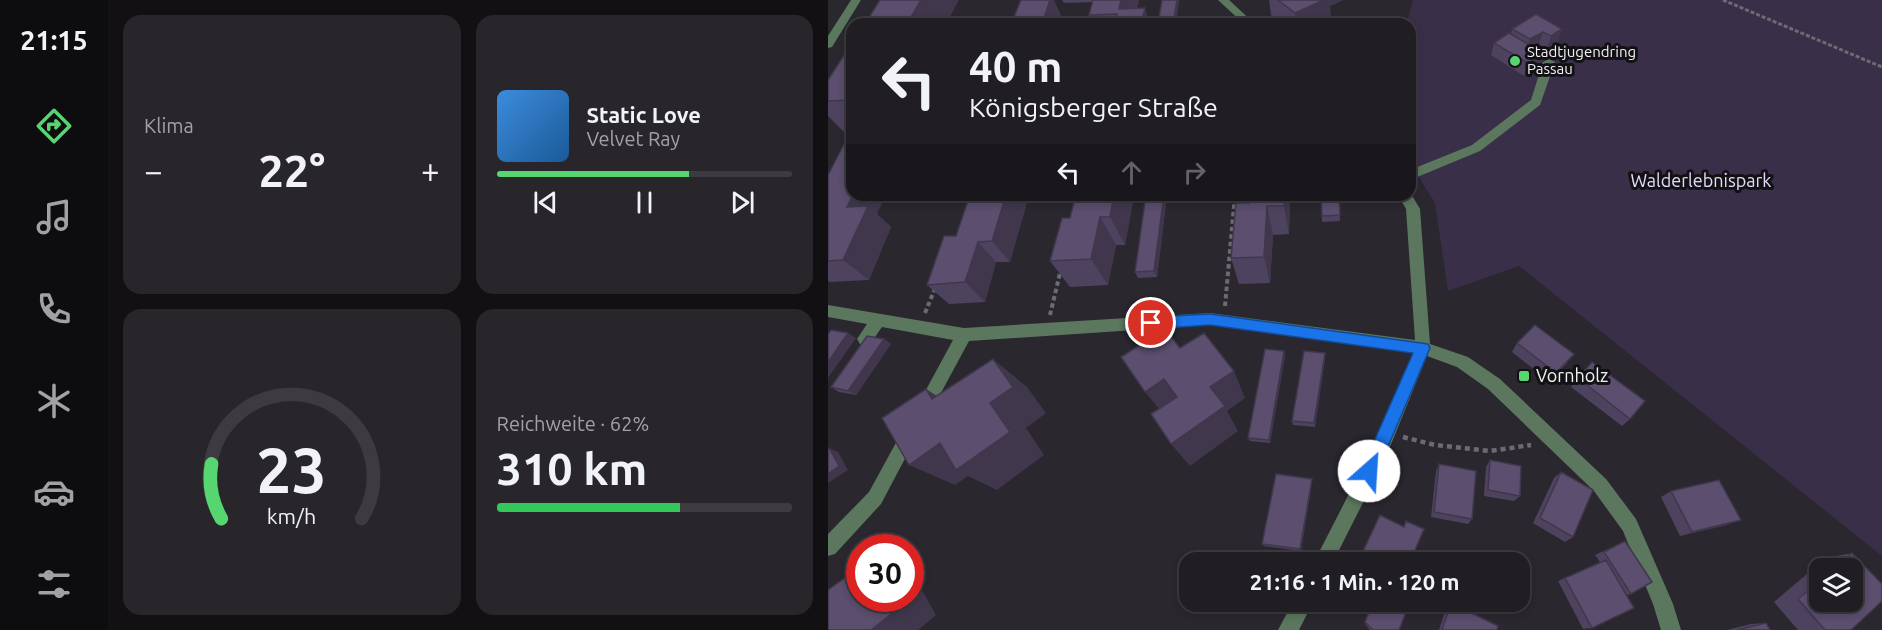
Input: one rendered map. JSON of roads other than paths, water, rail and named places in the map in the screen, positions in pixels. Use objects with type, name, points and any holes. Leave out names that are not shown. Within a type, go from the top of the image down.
[{"type":"street","points":[[828,45],[856,0]]},
{"type":"street","points":[[1223,0],[1243,18]]},
{"type":"street","points":[[1416,173],[1476,148],[1536,102],[1549,62]]},
{"type":"street","points":[[1328,552],[1387,433],[1423,348],[1413,209],[1408,201]]},
{"type":"street","points":[[828,311],[964,335],[1224,321],[1423,348],[1462,362],[1494,384],[1600,485],[1630,525],[1663,604],[1671,630]]},
{"type":"street","points":[[865,339],[879,320]]},
{"type":"street","points":[[828,547],[875,498],[964,335]]},
{"type":"street","points":[[1288,630],[1298,612]]},
{"type":"place","name":"Stadtjugendring Passau","points":[[1515,61]]},
{"type":"place","name":"Vornholz","points":[[1524,376]]},
{"type":"park label","name":"Walderlebnispark","points":[[1701,181]]}]
